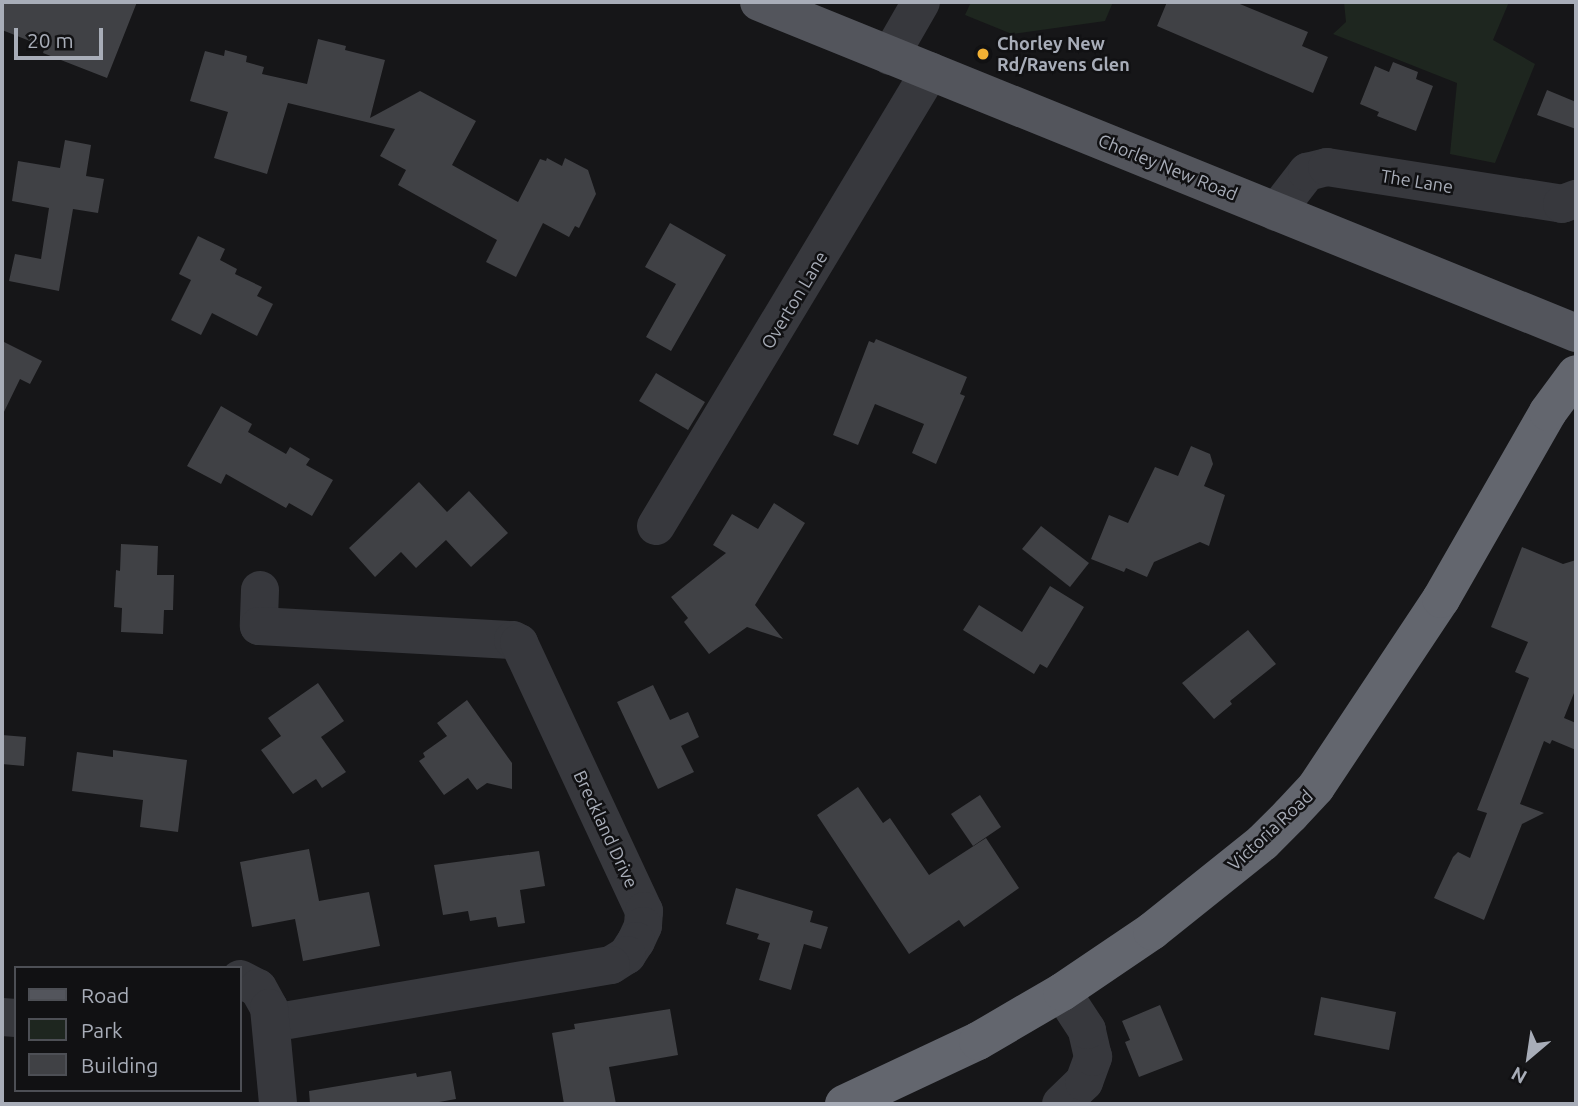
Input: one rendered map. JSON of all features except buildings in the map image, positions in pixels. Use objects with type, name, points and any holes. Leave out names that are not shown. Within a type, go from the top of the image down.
[{"type":"highway","name":"Victoria Road","points":[[844,1104],[978,1041],[1062,992],[1152,931],[1272,833],[1316,787],[1441,599],[1548,412],[1576,374]]},
{"type":"main road","name":"Chorley New Road","points":[[759,2],[1576,333]]},
{"type":"street","points":[[890,56],[921,2]]},
{"type":"street","name":"Overton Lane","points":[[656,526],[930,71]]},
{"type":"street","name":"The Lane","points":[[1276,212],[1307,172],[1327,167],[1562,204],[1576,199]]},
{"type":"street","name":"Breckland Drive","points":[[260,590],[258,626],[513,640],[519,643],[644,911],[643,926],[636,941],[627,955],[611,965],[271,1023]]},
{"type":"street","points":[[242,980],[258,988],[265,997],[271,1023],[278,1104]]},
{"type":"street","points":[[1061,1104],[1084,1082],[1093,1057],[1087,1030],[1062,992]]},
{"type":"green space","points":[[971,2],[1113,2],[1105,21],[1012,34],[965,15]]},
{"type":"green space","points":[[1344,2],[1509,2],[1493,40],[1535,64],[1495,163],[1450,154],[1457,83],[1333,34],[1346,22]]},
{"type":"place","name":"Chorley New Rd/Ravens Glen","points":[[983,54]]}]
